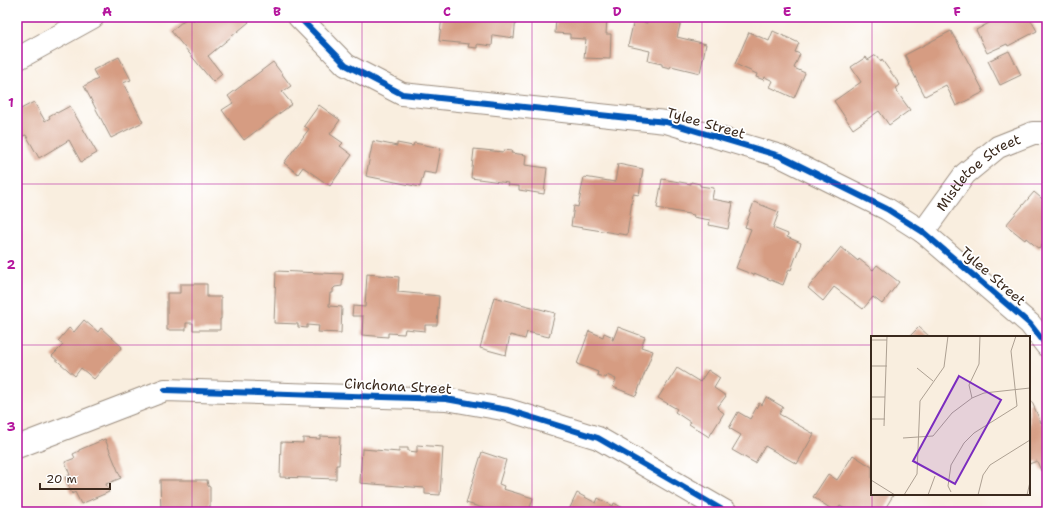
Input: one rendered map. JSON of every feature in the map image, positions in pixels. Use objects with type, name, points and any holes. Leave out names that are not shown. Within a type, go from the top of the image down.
[{"type":"street","points":[[17,59],[93,17]]},
{"type":"street","name":"Tylee Street","points":[[299,17],[346,65],[402,94],[666,122],[780,156],[888,208],[923,232],[1030,324],[1047,346]]},
{"type":"street","name":"Mistletoe Street","points":[[923,232],[966,174],[998,147],[1033,133],[1047,133]]},
{"type":"street","name":"Cinchona Street","points":[[17,447],[165,390],[446,399],[508,410],[598,438],[726,512]]},
{"type":"building","points":[[188,17],[191,17],[195,22],[201,17],[245,17],[249,22],[208,56],[222,74],[213,82],[171,31]]},
{"type":"building","points":[[442,17],[516,17],[514,38],[493,35],[492,46],[477,44],[477,48],[468,47],[469,44],[439,41]]},
{"type":"building","points":[[556,17],[607,17],[606,34],[611,34],[610,59],[584,58],[586,39],[570,38],[570,34],[555,33]]},
{"type":"building","points":[[648,17],[682,17],[677,37],[706,44],[700,73],[671,66],[670,68],[662,66],[662,64],[648,61],[650,51],[628,46],[634,20],[647,23]]},
{"type":"building","points":[[1000,17],[1029,17],[1037,31],[1008,46],[1007,44],[987,53],[976,30]]},
{"type":"building","points":[[773,31],[799,43],[795,52],[800,54],[794,68],[805,73],[794,98],[770,87],[773,81],[765,77],[764,80],[756,77],[757,74],[735,64],[749,32],[769,41]]},
{"type":"building","points":[[951,31],[984,92],[956,106],[946,85],[925,96],[905,55]]},
{"type":"building","points":[[1009,51],[1021,75],[1000,85],[988,61]]},
{"type":"building","points":[[876,55],[881,62],[882,60],[900,85],[895,89],[910,110],[889,125],[879,111],[853,129],[834,101],[861,82],[851,67],[866,57],[868,60]]},
{"type":"building","points":[[119,57],[131,80],[123,83],[143,122],[111,138],[84,86],[98,79],[93,70]]},
{"type":"building","points":[[273,62],[291,86],[282,92],[292,104],[244,140],[222,110],[233,103],[228,96]]},
{"type":"building","points":[[34,102],[45,121],[50,118],[49,116],[70,106],[97,153],[81,162],[69,140],[39,158],[26,135],[22,136],[17,127],[17,111]]},
{"type":"building","points":[[319,105],[340,120],[330,134],[343,143],[340,146],[352,155],[330,186],[303,167],[298,174],[284,163],[309,129],[304,126]]},
{"type":"building","points":[[373,141],[397,146],[397,143],[413,146],[414,143],[441,148],[436,174],[424,172],[420,187],[366,176]]},
{"type":"building","points":[[474,149],[503,152],[504,150],[512,151],[511,153],[526,155],[525,165],[547,168],[544,194],[519,190],[519,186],[507,185],[508,183],[471,178]]},
{"type":"building","points":[[618,164],[643,169],[639,195],[633,194],[627,235],[571,226],[574,206],[578,207],[584,177],[615,182]]},
{"type":"building","points":[[662,179],[691,184],[691,182],[700,184],[700,186],[714,188],[712,199],[733,203],[728,229],[709,225],[710,220],[693,217],[694,215],[657,208]]},
{"type":"building","points":[[1034,192],[1047,203],[1047,249],[1042,245],[1039,249],[1026,238],[1025,240],[1006,225]]},
{"type":"building","points":[[754,202],[779,212],[773,228],[788,234],[787,237],[801,243],[791,270],[789,269],[783,285],[754,273],[754,275],[736,268],[751,229],[745,227]]},
{"type":"building","points":[[841,247],[858,261],[859,259],[873,270],[877,265],[899,282],[882,304],[873,297],[863,309],[834,287],[823,301],[808,288]]},
{"type":"building","points":[[276,271],[343,274],[342,286],[335,287],[333,289],[333,293],[330,293],[329,306],[342,307],[341,333],[318,332],[319,326],[307,325],[307,328],[298,327],[298,324],[274,323]]},
{"type":"building","points":[[367,274],[399,277],[398,292],[439,296],[437,325],[425,325],[425,331],[405,329],[404,334],[388,333],[388,337],[362,335],[363,316],[352,316],[353,306],[365,307]]},
{"type":"building","points":[[180,284],[207,284],[207,297],[221,297],[220,330],[193,330],[193,323],[186,323],[186,330],[167,330],[167,293],[180,293]]},
{"type":"building","points":[[494,297],[555,313],[549,337],[527,332],[525,339],[510,335],[506,355],[480,348]]},
{"type":"building","points":[[84,320],[98,332],[101,328],[122,347],[94,379],[81,368],[75,376],[52,356],[63,345],[58,341],[69,328],[74,332]]},
{"type":"building","points":[[618,327],[645,337],[641,347],[653,351],[636,396],[613,387],[616,379],[607,375],[606,378],[597,375],[598,372],[577,364],[589,331],[603,337],[604,333],[613,337],[613,340]]},
{"type":"building","points":[[919,327],[929,336],[910,336]]},
{"type":"building","points":[[677,368],[700,382],[708,370],[720,378],[714,388],[726,396],[717,408],[724,413],[709,437],[689,424],[690,422],[675,412],[677,409],[658,398]]},
{"type":"building","points":[[766,397],[783,407],[779,414],[814,434],[797,464],[765,446],[755,463],[732,450],[741,435],[729,428],[738,412],[750,419],[759,403],[762,405]]},
{"type":"building","points":[[1032,402],[1041,423],[1044,422],[1047,429],[1047,468],[1041,471],[1037,461],[1030,464],[1030,403]]},
{"type":"building","points":[[320,436],[340,437],[339,465],[336,465],[336,479],[280,477],[281,442],[303,443],[303,438],[320,439]]},
{"type":"building","points":[[105,439],[121,478],[106,484],[109,492],[81,504],[75,492],[72,494],[65,477],[70,475],[65,462],[75,458],[73,454],[79,450]]},
{"type":"building","points":[[417,445],[443,447],[440,495],[425,494],[425,488],[360,483],[362,449],[399,452],[399,448],[408,448],[408,451],[417,452]]},
{"type":"building","points":[[482,452],[506,460],[499,484],[504,486],[503,489],[533,498],[529,512],[496,512],[466,503]]},
{"type":"building","points":[[853,455],[871,466],[871,495],[893,495],[883,512],[850,512],[840,506],[836,512],[813,497],[828,474],[837,480]]},
{"type":"building","points":[[160,480],[207,480],[208,486],[210,487],[210,512],[161,511]]},
{"type":"building","points":[[577,493],[596,503],[598,498],[613,506],[614,503],[630,512],[568,512]]},
{"type":"cycle path","points":[[299,17],[346,65],[402,94],[666,122],[780,156],[887,209],[923,232],[1030,324],[1047,346]]},
{"type":"cycle path","points":[[165,390],[446,399],[508,410],[598,438],[726,512]]}]
